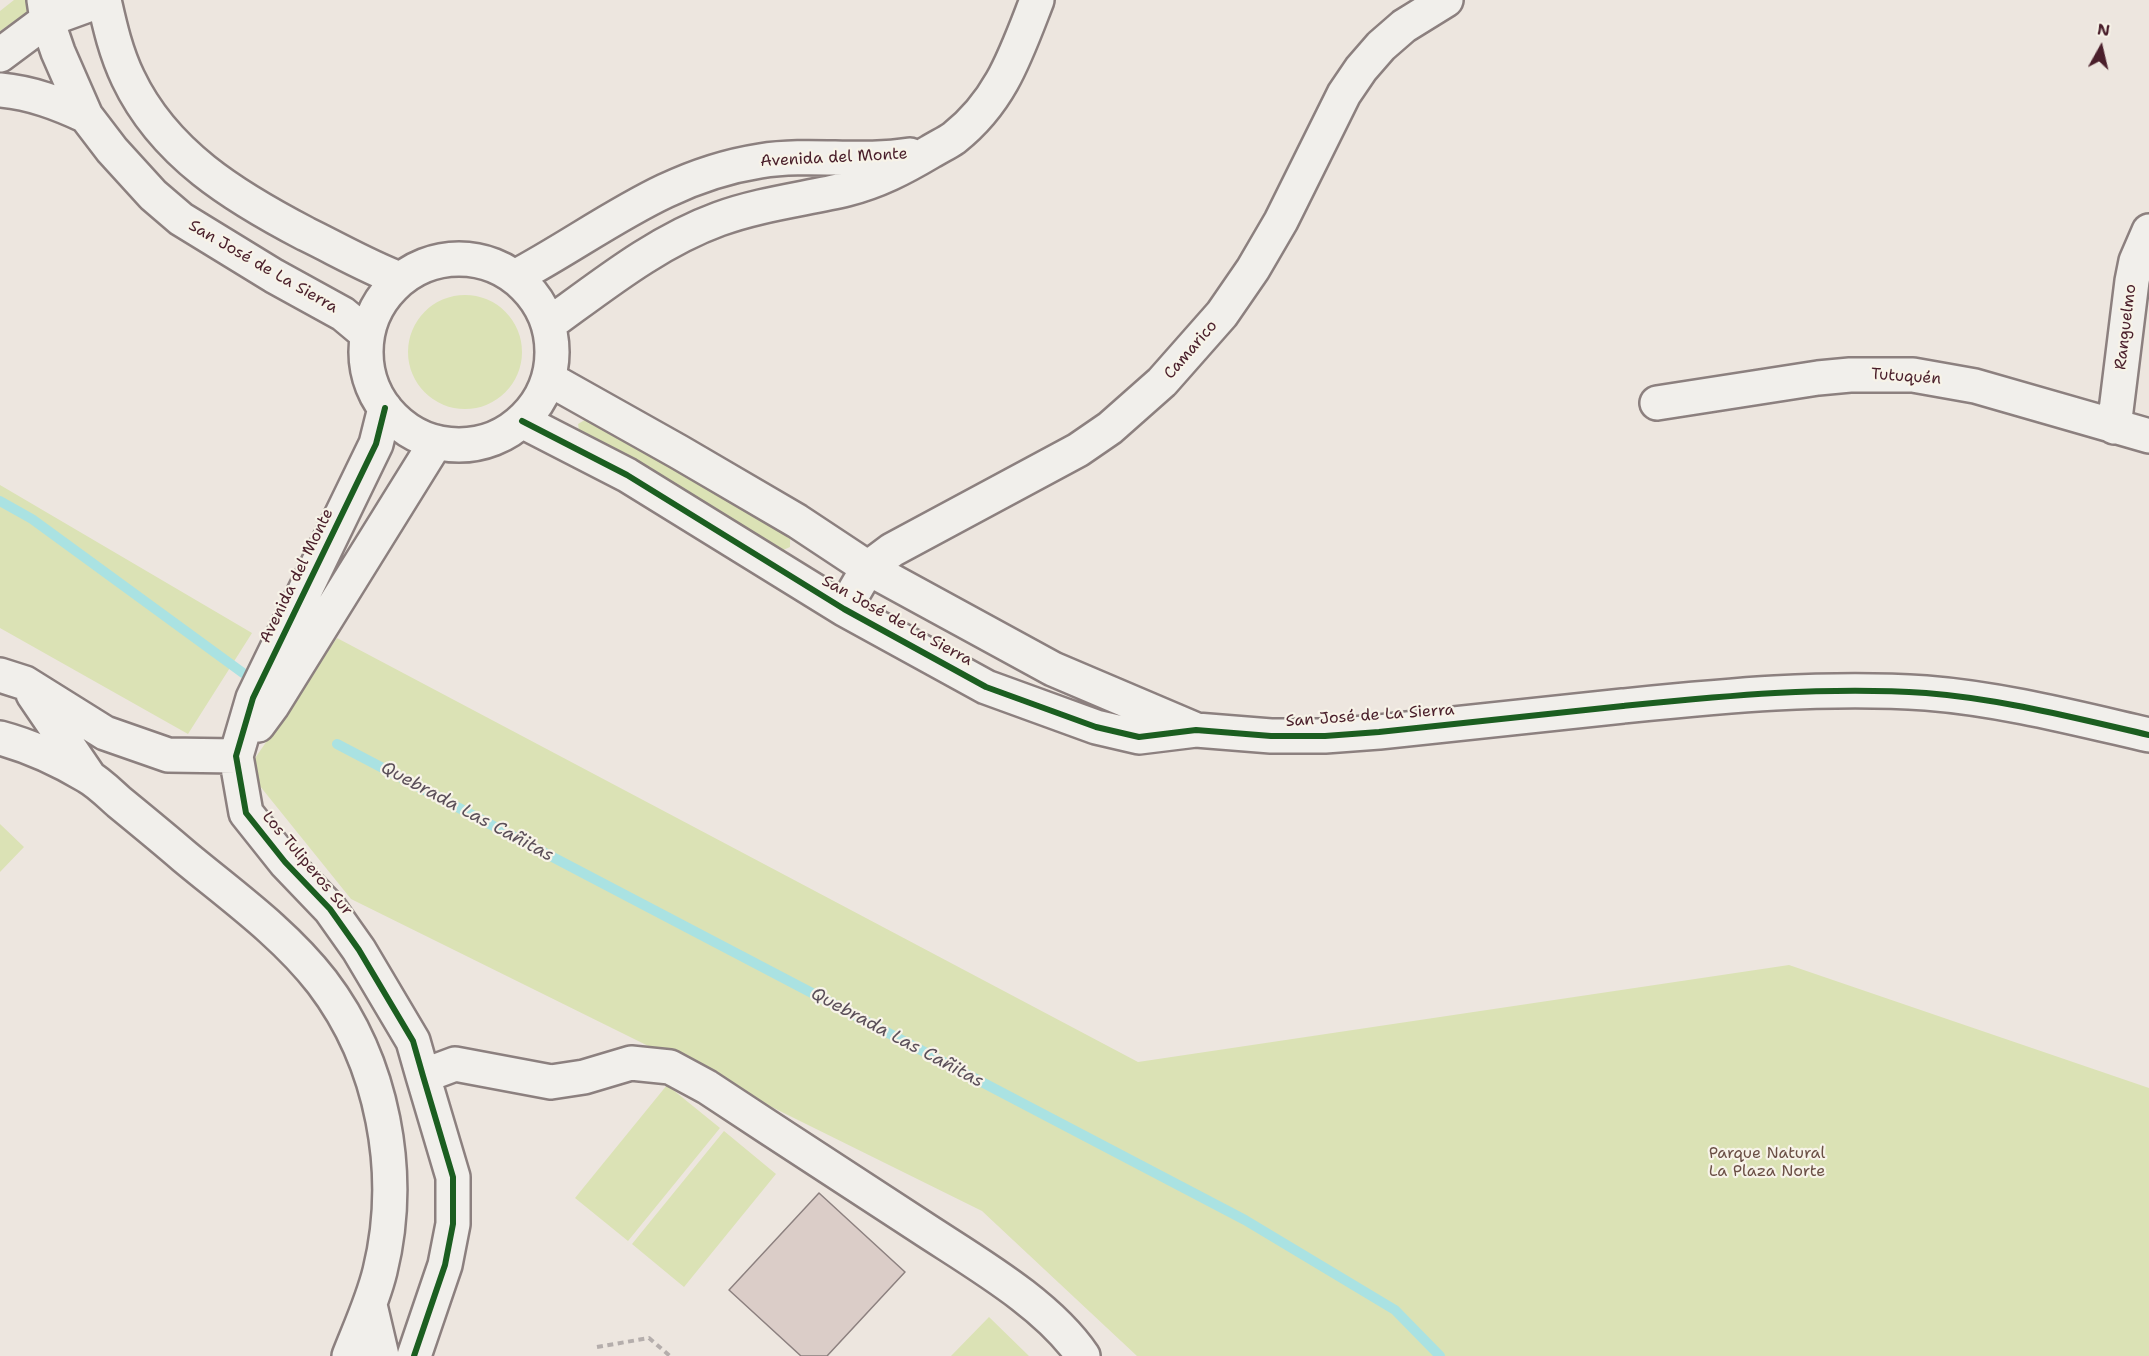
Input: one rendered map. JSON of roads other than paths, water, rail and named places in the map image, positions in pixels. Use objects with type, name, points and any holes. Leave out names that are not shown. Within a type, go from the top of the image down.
[{"type":"street","points":[[0,55],[45,10],[103,0],[128,79],[142,102],[175,144],[206,174],[240,198],[278,219],[400,279]]},
{"type":"street","name":"Avenida del Monte","points":[[549,324],[644,256],[687,231],[721,218],[755,209],[867,184],[889,175],[952,139],[988,105],[1010,68],[1037,0]]},
{"type":"street","name":"Camarico","points":[[844,609],[868,568],[892,550],[1078,450],[1110,428],[1162,382],[1222,314],[1253,269],[1281,221],[1344,94],[1361,69],[1381,46],[1404,26],[1446,0]]},
{"type":"street","name":"San José de La Sierra","points":[[45,10],[69,80],[86,116],[112,150],[153,195],[181,219],[255,265],[343,314],[368,334]]},
{"type":"street","points":[[0,90],[57,102],[86,116]]},
{"type":"street","name":"Avenida del Monte","points":[[516,277],[645,199],[705,173],[763,160],[875,159],[930,152]]},
{"type":"street","name":"Ranguelmo","points":[[2114,427],[2132,281],[2136,261],[2149,231]]},
{"type":"street","points":[[466,258],[484,261],[516,277],[530,290],[541,306],[549,324],[553,342],[553,361],[549,379],[534,409],[503,435],[482,443],[459,446],[436,442],[416,435],[399,424],[374,392],[368,373],[366,354],[368,334],[379,303],[400,279],[432,262],[466,258]]},
{"type":"street","name":"Tutuquén","points":[[1657,403],[1818,378],[1850,375],[1913,375],[1975,386],[2149,436]]},
{"type":"street","name":"San José de La Sierra","points":[[549,379],[777,510],[868,568],[1053,669],[1196,730]]},
{"type":"street","name":"Avenida del Monte","points":[[236,756],[253,698],[376,444],[385,408]]},
{"type":"street","name":"San José de La Sierra","points":[[522,421],[627,475],[844,609],[987,687],[1096,727],[1139,737],[1196,730],[1271,736],[1326,736],[1738,694],[1872,690],[1984,700],[2040,709],[2149,735]]},
{"type":"street","points":[[13,679],[105,733],[168,755],[236,756],[272,706],[436,442]]},
{"type":"street","points":[[13,679],[89,777],[266,924],[295,952],[322,982],[363,1053],[376,1092],[384,1127],[389,1163],[390,1199],[387,1235],[380,1270],[370,1305],[349,1356]]},
{"type":"street","points":[[0,738],[48,756],[89,777]]},
{"type":"street","name":"Los Tuliperos Sur","points":[[236,756],[246,813],[285,862],[330,909],[359,950],[413,1041],[453,1177],[453,1224],[445,1265],[414,1356]]},
{"type":"street","points":[[423,1076],[454,1064],[551,1082],[584,1077],[632,1063],[670,1067],[707,1087],[989,1272],[1043,1312],[1072,1340],[1083,1356]]},
{"type":"street","points":[[370,1305],[382,1356]]},
{"type":"waterway","points":[[0,501],[32,519],[243,673]]},
{"type":"waterway","name":"Quebrada Las Cañitas","points":[[337,744],[1245,1220],[1395,1310],[1440,1356]]},
{"type":"park label","name":"Parque Natural La Plaza Norte","points":[[1767,1163]]}]
